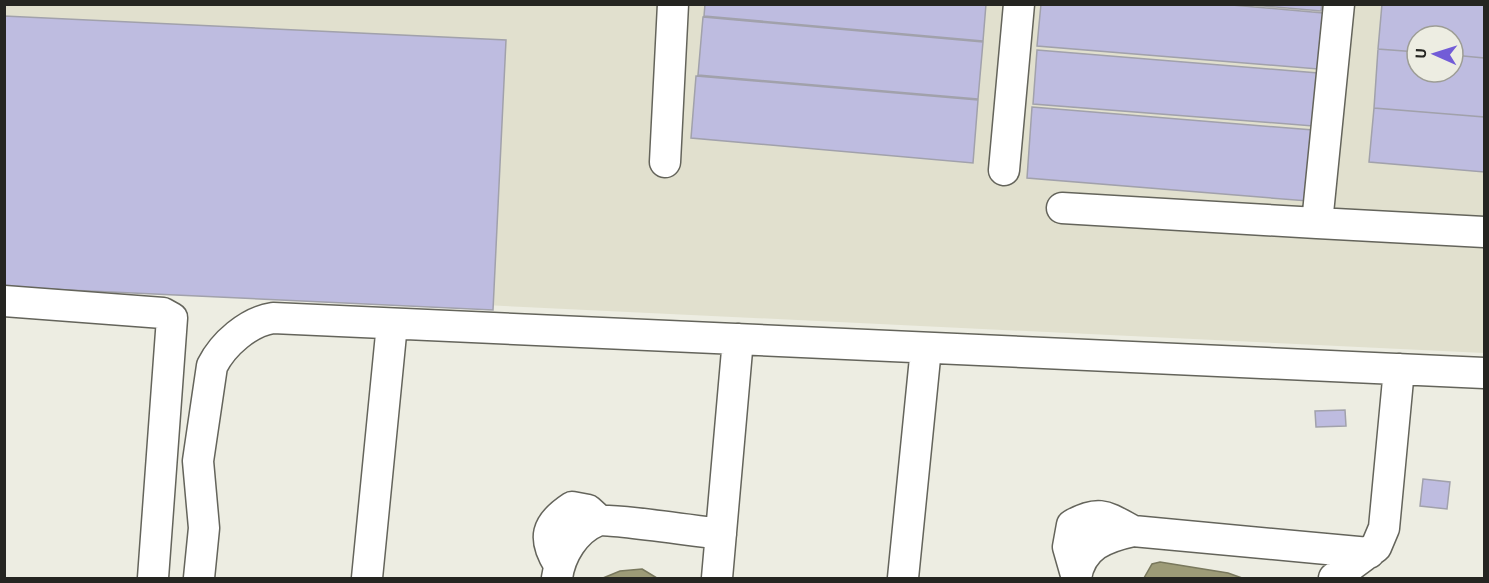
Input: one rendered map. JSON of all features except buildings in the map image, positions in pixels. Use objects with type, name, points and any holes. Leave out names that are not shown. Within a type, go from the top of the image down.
[{"type":"street","points":[[665,162],[673,4]]},
{"type":"street","points":[[1004,170],[1019,4]]},
{"type":"street","points":[[1317,223],[1339,4]]},
{"type":"street","points":[[1062,208],[1485,232]]},
{"type":"street","points":[[4,301],[163,313],[172,318],[153,579]]},
{"type":"street","points":[[199,579],[204,528],[198,460],[212,366],[218,353],[256,321],[273,318],[1485,373]]},
{"type":"street","points":[[367,579],[392,324]]},
{"type":"street","points":[[717,579],[738,339]]},
{"type":"street","points":[[903,579],[926,348]]},
{"type":"street","points":[[1334,579],[1376,547],[1384,528],[1398,369]]},
{"type":"street","points":[[558,572],[549,550],[548,533],[556,517],[572,507],[588,510],[599,520],[721,534]]},
{"type":"street","points":[[1076,577],[1068,547],[1072,525],[1089,515],[1109,518],[1134,531],[1369,553]]},
{"type":"shaded area","points":[[5,5],[1484,5],[1484,353],[5,282]]},
{"type":"shaded area","points":[[1160,562],[1228,573],[1242,578],[1144,578],[1152,564]]},
{"type":"shaded area","points":[[642,569],[657,578],[603,578],[620,571]]}]
